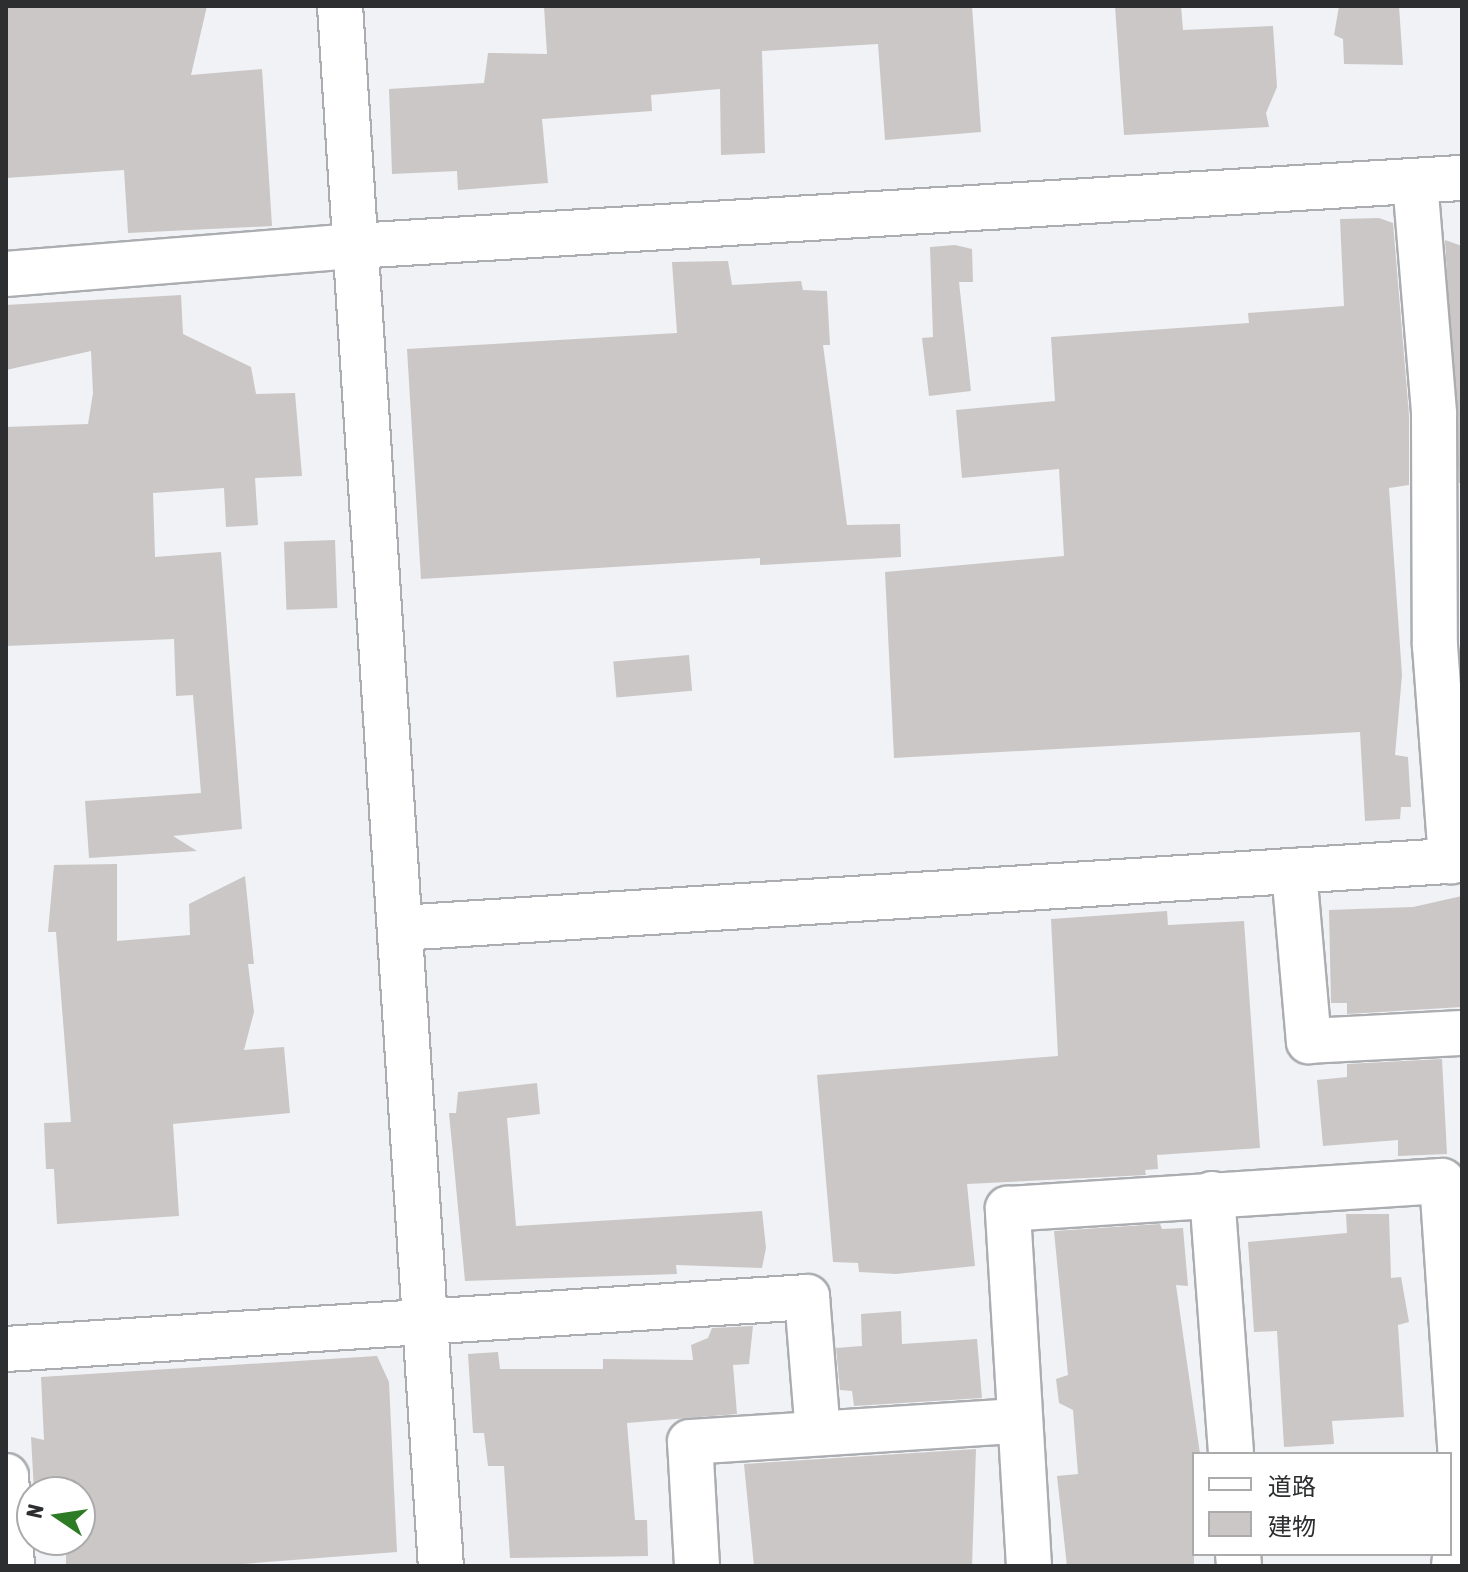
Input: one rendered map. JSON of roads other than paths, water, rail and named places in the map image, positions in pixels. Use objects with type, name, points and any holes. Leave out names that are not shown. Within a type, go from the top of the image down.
[{"type":"street","points":[[340,6],[441,1566]]},
{"type":"street","points":[[6,274],[355,246],[1462,178]]},
{"type":"street","points":[[400,928],[1456,860],[1435,646],[1434,414],[1415,181]]},
{"type":"street","points":[[1294,871],[1309,1041],[1462,1033]]},
{"type":"street","points":[[1029,1566],[1018,1421],[1008,1209],[1442,1181],[1462,1476]]},
{"type":"street","points":[[1212,1194],[1231,1452]]},
{"type":"street","points":[[6,1349],[807,1297],[818,1433]]},
{"type":"street","points":[[697,1566],[690,1442],[1018,1421]]},
{"type":"street","points":[[6,1476],[12,1566]]},
{"type":"street","points":[[1454,1566],[1462,1500]]}]
